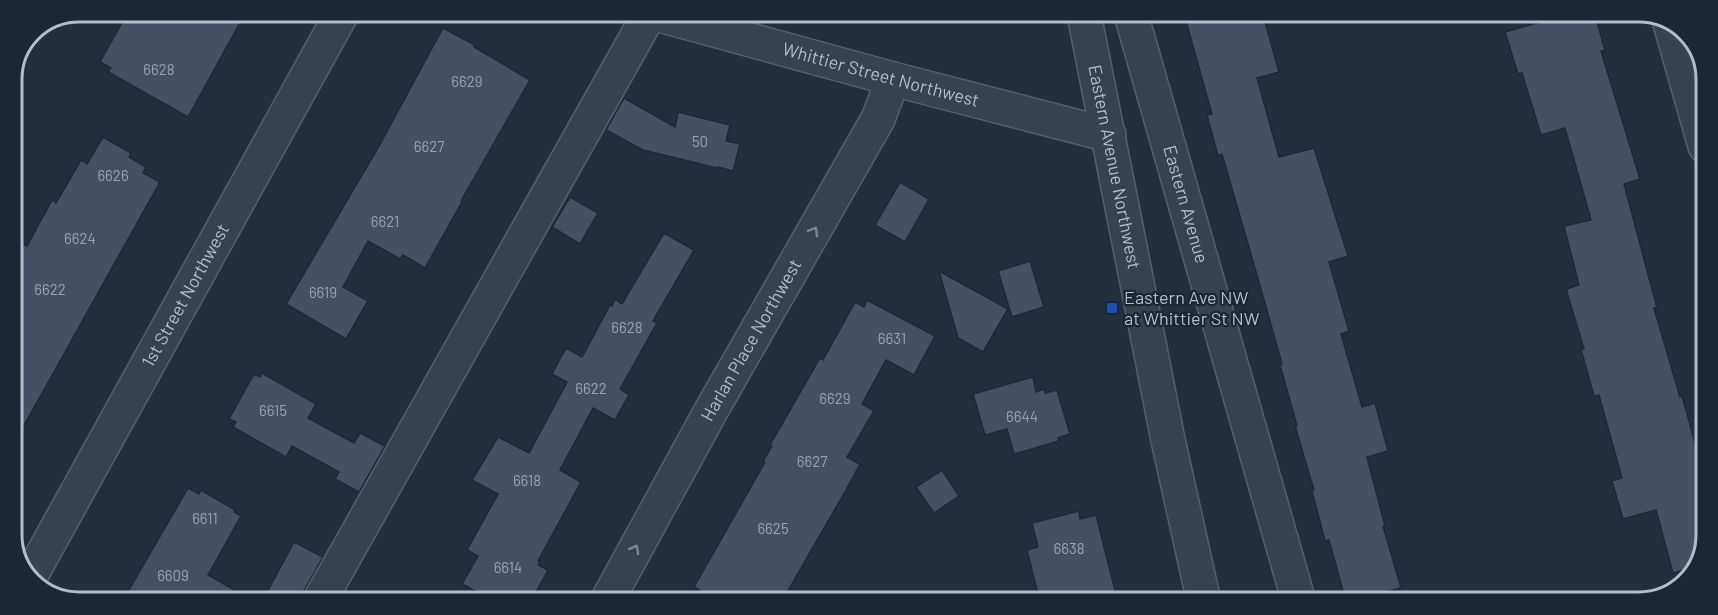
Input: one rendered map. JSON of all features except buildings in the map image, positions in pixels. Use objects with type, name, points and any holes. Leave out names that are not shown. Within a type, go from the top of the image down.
[{"type":"street","name":"1st Street Northwest","points":[[34,570],[337,22]]},
{"type":"street","points":[[325,592],[646,22]]},
{"type":"street","name":"Whittier Street Northwest","points":[[684,22],[1109,135]]},
{"type":"street","name":"Eastern Avenue Northwest","points":[[1086,22],[1168,440],[1202,592]]},
{"type":"street","name":"Eastern Avenue","points":[[1133,22],[1296,592]]},
{"type":"street","points":[[1674,34],[1695,111]]},
{"type":"street","name":"Harlan Place Northwest","points":[[612,592],[712,409],[878,119],[893,79]]},
{"type":"place","name":"Eastern Ave NW at Whittier St NW","points":[[1112,308]]}]
